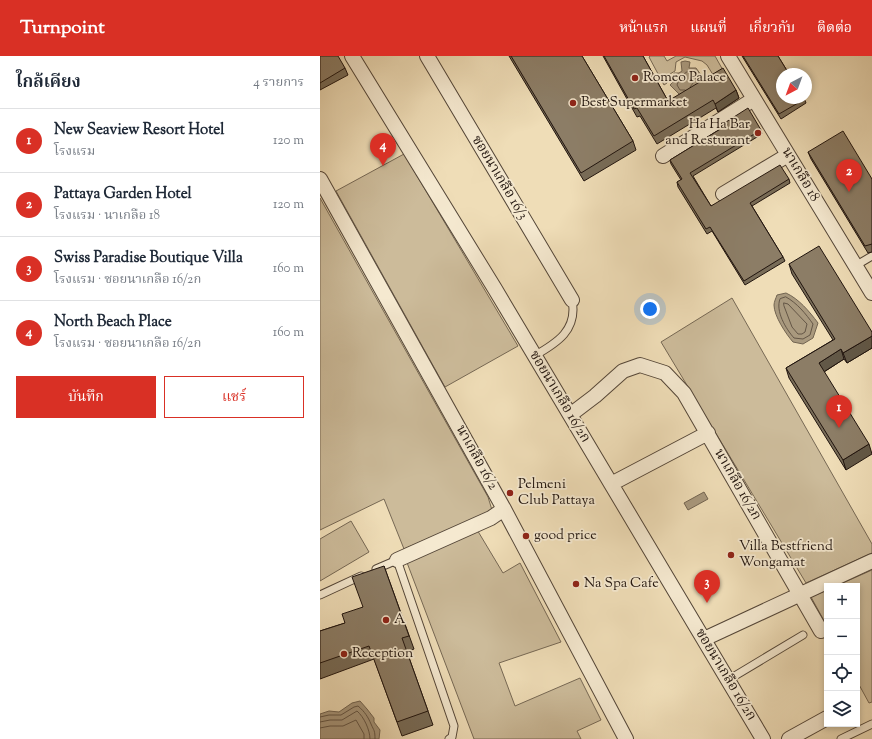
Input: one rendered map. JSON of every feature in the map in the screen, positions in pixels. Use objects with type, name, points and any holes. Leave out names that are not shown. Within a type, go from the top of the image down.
[{"type":"street","name":"ซอยนาเกลือ 16/2ก","points":[[352,56],[570,415],[763,739]]},
{"type":"street","name":"ซอยนาเกลือ 16/3","points":[[426,56],[572,300]]},
{"type":"street","name":"นาเกลือ 18","points":[[728,56],[872,293]]},
{"type":"street","points":[[663,156],[754,99]]},
{"type":"street","points":[[723,194],[788,155]]},
{"type":"street","name":"นาเกลือ 16/2","points":[[320,179],[504,509],[626,739]]},
{"type":"street","points":[[570,415],[623,371],[640,365],[665,373],[677,384],[708,433]]},
{"type":"street","name":"นาเกลือ 16/2ก","points":[[611,484],[708,433],[821,631]]},
{"type":"street","points":[[397,560],[491,518],[504,509]]},
{"type":"street","points":[[704,639],[872,561]]},
{"type":"street","points":[[789,739],[824,720]]},
{"type":"lane","points":[[855,266],[872,256]]},
{"type":"lane","points":[[534,356],[559,341],[566,332],[572,318],[572,300]]},
{"type":"lane","points":[[320,595],[397,560],[454,726],[452,737],[449,739]]},
{"type":"lane","points":[[728,680],[803,635]]},
{"type":"lane","points":[[841,739],[872,724]]},
{"type":"shaded area","points":[[664,56],[667,61],[676,56],[715,56],[724,72],[715,78],[707,65],[702,61],[685,57],[676,62],[675,71],[670,74],[667,83],[664,85],[649,57]]},
{"type":"shaded area","points":[[404,154],[518,346],[445,387],[336,191]]},
{"type":"shaded area","points":[[320,198],[488,497],[492,510],[404,549],[384,499],[320,530]]},
{"type":"shaded area","points":[[732,298],[872,544],[872,553],[806,583],[661,342]]},
{"type":"shaded area","points":[[351,521],[369,552],[320,581],[320,539]]},
{"type":"shaded area","points":[[476,528],[503,573],[520,563],[561,642],[499,663],[515,706],[580,678],[601,720],[577,731],[581,739],[474,739],[406,560]]},
{"type":"shaded area","points":[[872,570],[872,702],[869,703],[860,686],[860,583],[843,583]]},
{"type":"shaded area","points":[[824,591],[824,621],[811,597]]},
{"type":"water","points":[[681,62],[690,62],[689,68],[696,68],[701,75],[697,85],[680,95],[670,85],[675,80],[674,73],[679,73],[682,71]]},
{"type":"water","points":[[786,293],[799,302],[818,323],[813,338],[803,344],[793,342],[784,330],[776,314],[774,305],[777,295]]},
{"type":"water","points":[[704,492],[708,499],[688,510],[684,503]]},
{"type":"water","points":[[360,701],[374,718],[374,722],[380,730],[379,739],[320,739],[320,714],[329,711],[339,712],[352,703]]},
{"type":"building","points":[[320,56],[338,56],[345,68],[320,83]]},
{"type":"building","name":"Best Supermarket","points":[[511,56],[582,56],[633,141],[581,173]]},
{"type":"building","points":[[604,56],[643,56],[668,101],[723,68],[736,90],[715,104],[713,100],[654,136],[637,108],[634,109]]},
{"type":"building","points":[[743,56],[778,56],[785,68],[776,68],[776,104],[796,104],[779,114]]},
{"type":"building","points":[[748,108],[761,130],[690,173],[711,206],[780,165],[789,179],[750,203],[783,257],[744,281],[710,227],[706,229],[677,182],[682,179],[670,160],[727,125],[726,122]]},
{"type":"building","points":[[843,131],[872,179],[872,244],[865,246],[808,152]]},
{"type":"building","points":[[819,246],[872,332],[872,336],[843,353],[841,349],[819,363],[869,444],[843,460],[786,368],[835,339],[789,264]]},
{"type":"building","points":[[384,566],[409,636],[402,638],[428,711],[397,722],[369,646],[320,663],[320,631],[345,623],[342,614],[363,607],[352,577]]},
{"type":"place","name":"Romeo Palace","points":[[635,78]]},
{"type":"place","name":"Best Supermarket","points":[[573,103]]},
{"type":"place","name":"Ha Ha Bar and Resturant","points":[[758,133]]},
{"type":"place","name":"North Beach Place","points":[[383,166]]},
{"type":"place","name":"Pattaya Garden Hotel","points":[[849,192]]},
{"type":"place","name":"New Seaview Resort Hotel","points":[[839,428]]},
{"type":"place","name":"Pelmeni Club Pattaya","points":[[510,493]]},
{"type":"place","name":"good price","points":[[526,536]]},
{"type":"place","name":"Villa Bestfriend Wongamat","points":[[731,555]]},
{"type":"place","name":"Na Spa Cafe","points":[[576,584]]},
{"type":"place","name":"Swiss Paradise Boutique Villa","points":[[707,603]]},
{"type":"place","name":"A","points":[[386,620]]},
{"type":"place","name":"Reception","points":[[344,654]]}]
